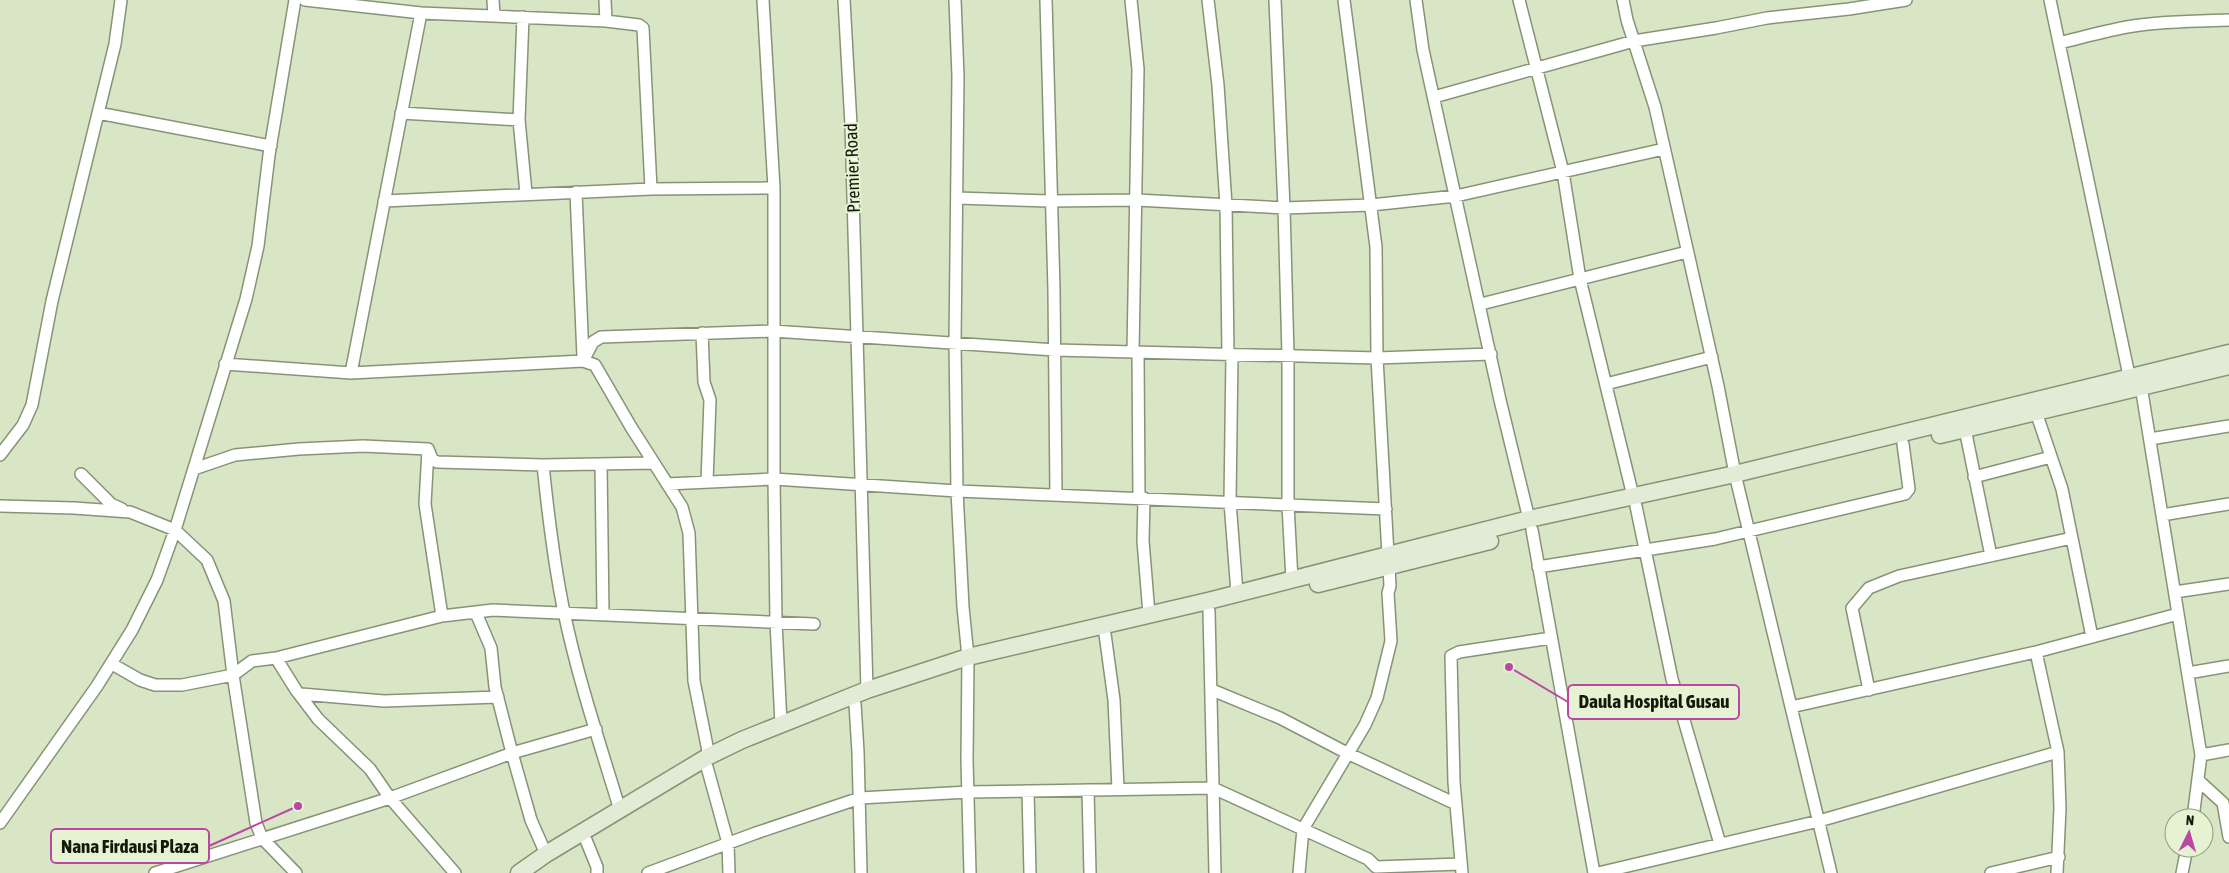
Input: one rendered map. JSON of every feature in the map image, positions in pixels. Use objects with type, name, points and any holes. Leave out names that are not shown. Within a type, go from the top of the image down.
[{"type":"street","points":[[0,455],[23,425],[32,405],[52,301],[115,44],[120,0]]},
{"type":"street","points":[[0,823],[112,664],[132,630],[157,580],[175,530],[246,300],[258,246],[271,146],[295,0]]},
{"type":"street","points":[[305,0],[421,14],[606,20],[636,24],[643,28],[651,189]]},
{"type":"street","points":[[493,0],[494,16]]},
{"type":"street","points":[[605,0],[606,20]]},
{"type":"street","points":[[763,0],[774,188],[774,479],[776,622],[781,724]]},
{"type":"street","name":"Premier Road","points":[[844,0],[851,125],[867,690]]},
{"type":"street","points":[[955,0],[958,76],[955,343],[957,491],[967,662],[970,873]]},
{"type":"street","points":[[1046,0],[1055,350],[1056,495]]},
{"type":"street","points":[[1131,0],[1138,69],[1136,352],[1141,498],[1149,614]]},
{"type":"street","points":[[1208,0],[1218,85],[1226,205],[1230,354],[1230,502],[1237,594]]},
{"type":"street","points":[[1275,0],[1284,208],[1288,355],[1288,504],[1292,580]]},
{"type":"street","points":[[1299,873],[1303,829],[1365,725],[1377,698],[1391,642],[1388,593],[1390,586],[1389,561],[1377,358],[1376,247],[1344,0]]},
{"type":"street","points":[[1416,0],[1423,50],[1531,525],[1594,873]]},
{"type":"street","points":[[1518,0],[1563,172],[1580,279],[1635,501],[1672,679],[1720,844]]},
{"type":"street","points":[[1623,0],[1655,107],[1712,357],[1737,479],[1832,873]]},
{"type":"street","points":[[1434,96],[1634,41],[1767,18],[1849,9],[1906,0]]},
{"type":"street","points":[[2050,0],[2135,382],[2150,439],[2201,755],[2194,808]]},
{"type":"street","points":[[351,373],[421,14]]},
{"type":"street","points":[[523,17],[518,120],[526,193]]},
{"type":"street","points":[[2059,43],[2134,26],[2170,22],[2229,20]]},
{"type":"street","points":[[98,113],[271,146]]},
{"type":"street","points":[[401,113],[518,120]]},
{"type":"street","points":[[957,198],[1050,201],[1137,200],[1284,208],[1371,205],[1456,196],[1664,149]]},
{"type":"street","points":[[384,201],[526,193],[774,188]]},
{"type":"street","points":[[576,192],[583,361]]},
{"type":"street","points":[[1481,304],[1687,252]]},
{"type":"street","points":[[583,361],[593,342],[601,337],[773,331],[1055,350],[1377,358],[1491,354]]},
{"type":"street","points":[[702,333],[704,382],[710,400],[707,482]]},
{"type":"street","points":[[537,873],[708,762],[854,704],[967,662],[1105,634],[1209,610],[1531,525],[1965,430],[2036,412],[2229,354]]},
{"type":"street","points":[[1606,384],[1712,357]]},
{"type":"street","points":[[225,364],[351,373],[583,361],[594,365],[682,507],[688,533],[694,682],[708,762],[728,843],[729,873]]},
{"type":"street","points":[[1737,479],[2135,382],[2229,366]]},
{"type":"street","points":[[2036,412],[2062,489],[2092,637]]},
{"type":"street","points":[[2150,439],[2229,426]]},
{"type":"street","points":[[1965,430],[1991,556]]},
{"type":"street","points":[[1538,567],[1715,538],[1905,494],[1909,489],[1903,444]]},
{"type":"street","points":[[194,469],[235,455],[299,449],[363,446],[428,449]]},
{"type":"street","points":[[428,449],[432,459],[437,462],[543,465],[653,463]]},
{"type":"street","points":[[428,449],[425,504],[442,616]]},
{"type":"street","points":[[1974,477],[2051,457]]},
{"type":"street","points":[[601,464],[603,614]]},
{"type":"street","points":[[543,465],[549,523],[564,612],[620,810]]},
{"type":"street","points":[[82,474],[111,504],[175,530],[207,560],[216,577],[224,601],[233,675],[256,823],[262,838],[296,873]]},
{"type":"street","points":[[667,484],[774,479],[957,491],[1386,509]]},
{"type":"street","points":[[2162,515],[2229,504]]},
{"type":"street","points":[[0,506],[130,512]]},
{"type":"street","points":[[1869,690],[1852,608],[1869,588],[1899,576],[2072,538]]},
{"type":"street","points":[[519,873],[546,854],[620,810],[708,762],[781,724],[867,690],[1149,614],[1292,580],[1389,561]]},
{"type":"street","points":[[2175,592],[2229,584]]},
{"type":"street","points":[[112,664],[140,680],[155,685],[182,685],[233,675],[252,661],[276,658],[442,616],[501,609],[814,624]]},
{"type":"street","points":[[1209,610],[1215,873]]},
{"type":"street","points":[[476,613],[492,648],[495,687],[512,754],[531,820],[546,854]]},
{"type":"street","points":[[1791,707],[2036,652],[2178,614]]},
{"type":"street","points":[[1105,634],[1114,700],[1118,790]]},
{"type":"street","points":[[648,873],[728,843],[860,798],[968,792],[1213,788],[1368,859],[1376,870],[1461,869],[1456,804],[1450,656],[1459,652],[1551,638]]},
{"type":"street","points":[[2036,652],[2058,752],[2060,808],[2057,873]]},
{"type":"street","points":[[276,658],[296,690],[301,694],[318,719],[370,770],[390,798],[455,873]]},
{"type":"street","points":[[2188,673],[2229,666]]},
{"type":"street","points":[[1212,690],[1280,718],[1347,753],[1456,804]]},
{"type":"street","points":[[301,694],[384,701],[498,697]]},
{"type":"street","points":[[854,704],[860,798],[861,873]]},
{"type":"street","points":[[156,873],[390,798],[512,754],[596,729]]},
{"type":"street","points":[[2201,755],[2229,750]]},
{"type":"street","points":[[1598,873],[1819,821],[2058,752]]},
{"type":"street","points":[[2199,781],[2223,803],[2229,837]]},
{"type":"street","points":[[1088,790],[1090,873]]},
{"type":"street","points":[[1028,791],[1030,873]]},
{"type":"street","points":[[586,840],[597,873]]},
{"type":"street","points":[[1991,873],[2058,857]]},
{"type":"street","points":[[2182,873],[2185,858]]},
{"type":"place","name":"Daula Hospital Gusau","points":[[1509,667]]},
{"type":"place","name":"Nana Firdausi Plaza","points":[[298,806]]}]
